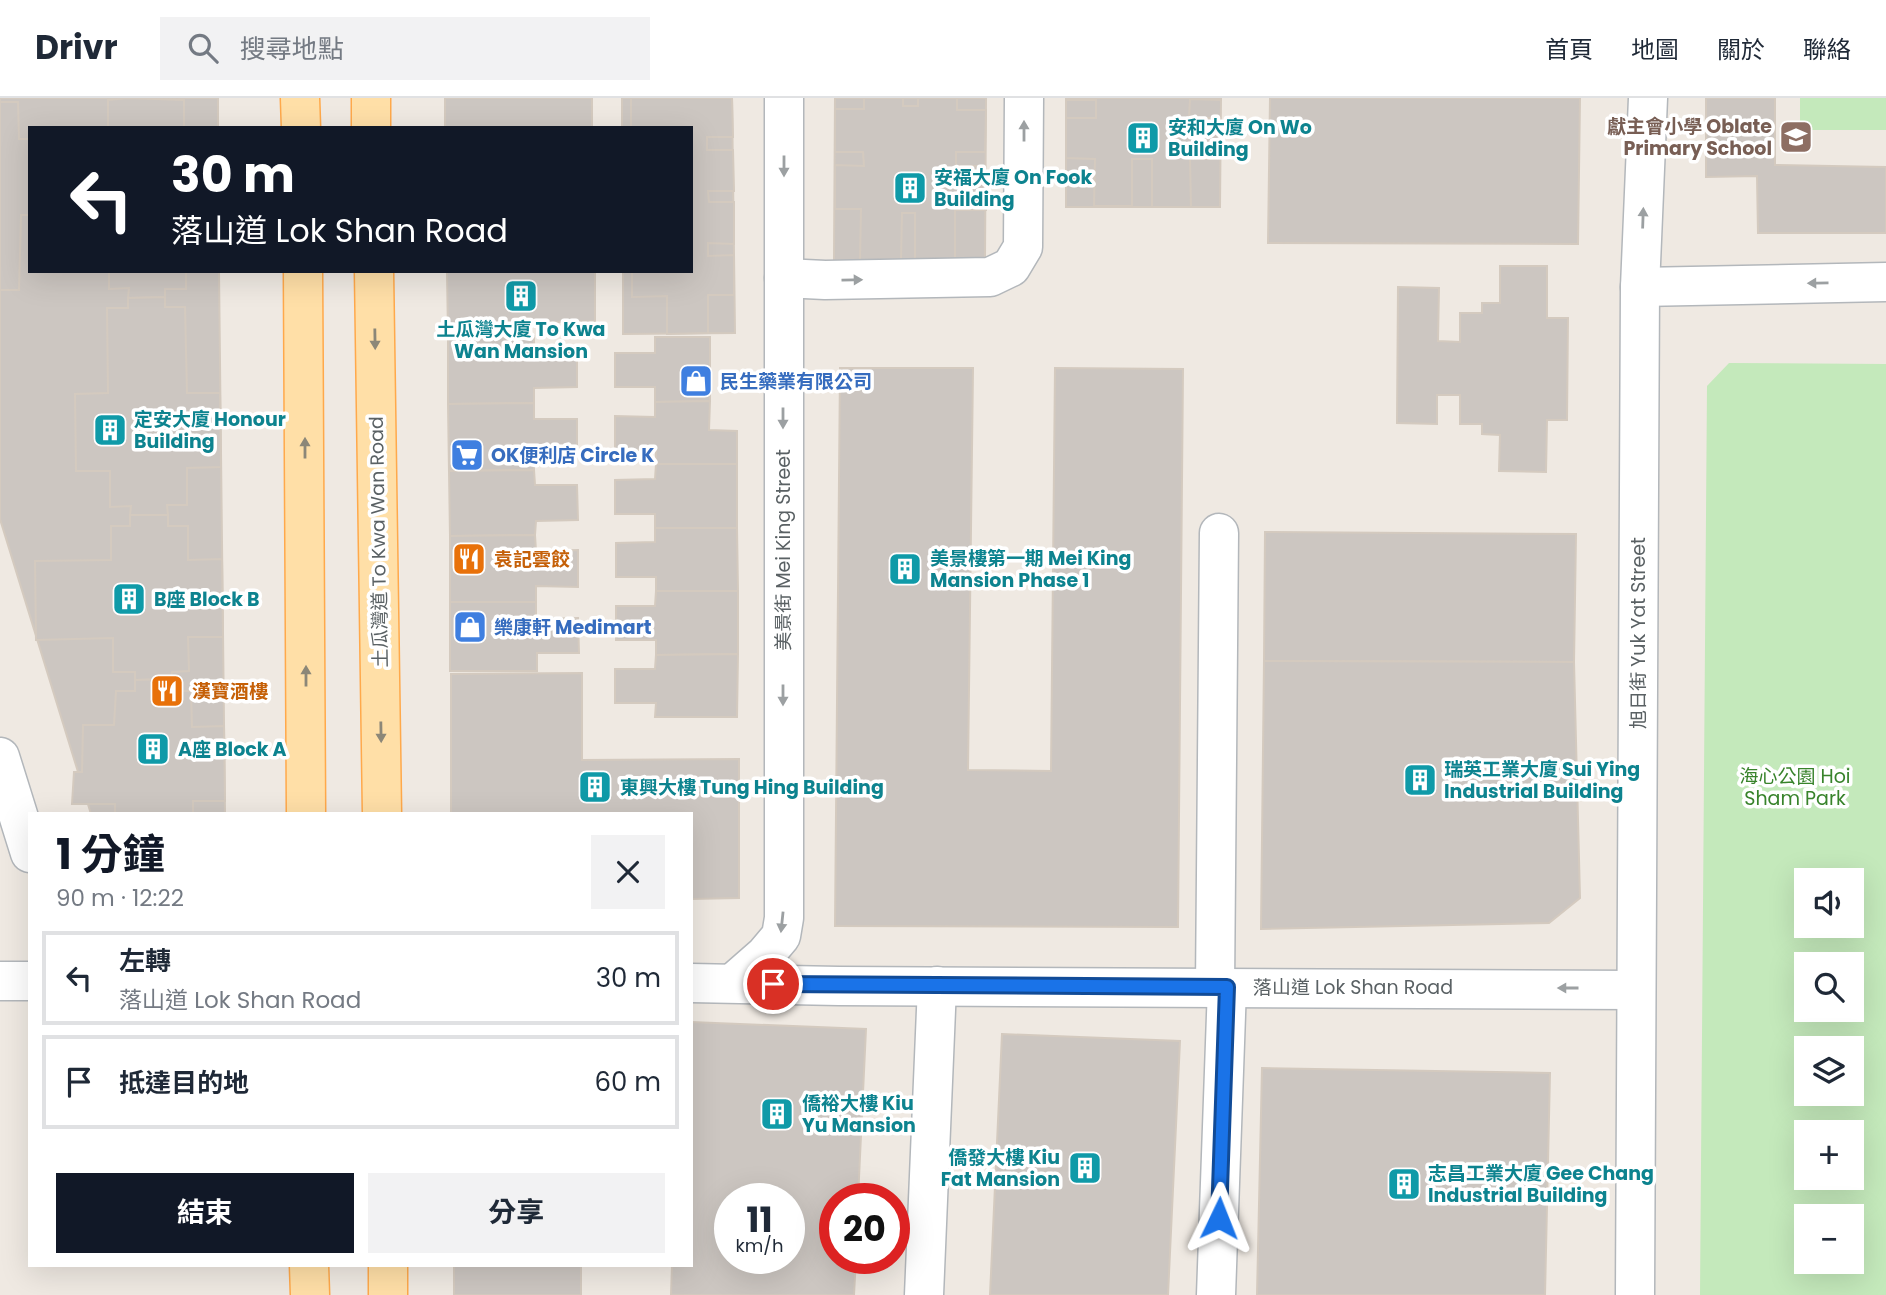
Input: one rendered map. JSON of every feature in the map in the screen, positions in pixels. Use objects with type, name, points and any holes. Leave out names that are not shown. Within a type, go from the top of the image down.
[{"type":"main road","points":[[300,98],[301,126]]},
{"type":"main road","points":[[371,98],[371,126]]},
{"type":"main road","points":[[303,273],[306,812]]},
{"type":"main road","name":"土瓜灣道 To Kwa Wan Road","points":[[374,273],[382,812]]},
{"type":"main road","points":[[309,1267],[310,1295]]},
{"type":"main road","points":[[388,1267],[388,1295]]},
{"type":"street","name":"美景街 Mei King Street","points":[[733,983],[765,955],[781,936],[784,918],[784,98]]},
{"type":"street","points":[[784,278],[825,280],[990,277],[1011,267],[1023,247],[1024,98]]},
{"type":"street","name":"旭日街 Yuk Yat Street","points":[[1635,1295],[1640,287],[1648,98]]},
{"type":"street","points":[[1640,287],[1886,282]]},
{"type":"street","points":[[1216,1295],[1221,987],[1219,533]]},
{"type":"street","points":[[0,757],[28,847]]},
{"type":"street","points":[[0,981],[28,981]]},
{"type":"street","name":"落山道 Lok Shan Road","points":[[693,983],[1636,990]]},
{"type":"street","points":[[924,1295],[937,986]]},
{"type":"green space","points":[[1800,98],[1886,98],[1886,130],[1800,130]]},
{"type":"green space","name":"海心公園 Hoi Sham Park","points":[[1729,363],[1886,364],[1886,1295],[1700,1295],[1707,386]]},
{"type":"building","name":"定安大廈 Honour Building","points":[[0,98],[218,98],[218,126],[28,126],[28,273],[219,273],[225,812],[90,812],[0,519]]},
{"type":"building","points":[[445,98],[592,98],[592,126],[445,126]]},
{"type":"building","points":[[622,98],[732,98],[735,333],[623,334],[623,273],[693,273],[693,126],[622,126]]},
{"type":"building","points":[[631,98],[732,98],[733,137],[707,137],[707,150],[733,150],[734,191],[708,191],[709,202],[734,202],[734,244],[708,243],[708,256],[734,255],[734,295],[708,295],[708,333],[667,334],[667,296],[632,297],[632,273],[693,273],[693,126],[631,126]]},
{"type":"building","name":"安福大廈 On Fook Building","points":[[835,98],[986,98],[985,260],[834,260]]},
{"type":"building","name":"安福大廈 On Fook Building","points":[[864,98],[903,98],[903,106],[918,106],[918,98],[957,98],[957,110],[986,110],[985,152],[956,152],[956,166],[985,166],[986,210],[955,210],[955,260],[915,260],[915,213],[902,213],[901,260],[860,260],[861,209],[835,209],[835,165],[864,166],[863,152],[835,152],[835,109],[864,109]]},
{"type":"building","name":"安和大廈 On Wo Building","points":[[1066,98],[1221,98],[1220,207],[1066,207]]},
{"type":"building","name":"安和大廈 On Wo Building","points":[[1066,98],[1221,98],[1190,99],[1189,118],[1220,118],[1220,159],[1190,159],[1191,207],[1152,207],[1152,159],[1132,159],[1132,206],[1094,206],[1095,159],[1066,158],[1066,118],[1096,118],[1096,100]]},
{"type":"building","points":[[1270,98],[1580,98],[1578,244],[1268,243]]},
{"type":"building","points":[[1706,98],[1775,98],[1775,165],[1886,167],[1886,233],[1758,233],[1757,176],[1706,177]]},
{"type":"building","points":[[108,100],[184,100],[184,126],[108,126]]},
{"type":"building","points":[[0,102],[18,102],[19,139],[28,139],[28,215],[21,215],[19,290],[0,290]]},
{"type":"building","points":[[1500,266],[1547,266],[1547,318],[1568,318],[1567,420],[1547,420],[1546,472],[1499,471],[1500,435],[1482,434],[1482,424],[1460,424],[1460,395],[1437,395],[1437,424],[1397,423],[1398,287],[1439,288],[1438,341],[1460,342],[1460,313],[1482,313],[1482,303],[1500,303]]},
{"type":"building","points":[[109,273],[186,273],[186,289],[165,289],[165,297],[128,298],[129,288],[109,289]]},
{"type":"building","name":"土瓜灣大廈 To Kwa Wan Mansion","points":[[447,273],[595,273],[595,321],[517,323],[517,333],[448,335]]},
{"type":"building","points":[[165,297],[165,307],[185,307],[187,393],[220,393],[221,467],[187,468],[187,505],[167,505],[168,515],[130,515],[131,506],[110,507],[110,471],[76,471],[75,394],[108,393],[107,308],[128,308],[128,298]]},
{"type":"building","points":[[534,336],[534,352],[577,352],[577,387],[534,388],[534,403],[448,404],[448,338]]},
{"type":"building","points":[[655,337],[710,337],[710,401],[655,402],[655,387],[615,387],[615,353],[655,353]]},
{"type":"building","name":"美景樓第一期 Mei King Mansion Phase 1","points":[[840,368],[973,368],[968,770],[1051,771],[1055,368],[1183,369],[1178,927],[835,926]]},
{"type":"building","points":[[710,401],[709,430],[737,431],[737,464],[656,464],[656,450],[615,450],[615,416],[655,417],[655,402]]},
{"type":"building","points":[[534,403],[534,419],[577,419],[577,454],[534,454],[534,470],[449,471],[448,404]]},
{"type":"building","points":[[656,464],[737,464],[737,528],[655,528],[655,514],[615,514],[615,480],[655,479]]},
{"type":"building","points":[[534,470],[535,485],[577,485],[578,520],[536,521],[535,535],[450,536],[449,471]]},
{"type":"building","name":"B座 Block B","points":[[130,515],[168,515],[168,526],[188,526],[188,560],[222,559],[223,637],[188,637],[189,671],[172,672],[171,679],[135,680],[135,672],[113,672],[113,638],[36,640],[35,561],[111,560],[111,526],[130,526]]},
{"type":"building","points":[[655,528],[737,528],[738,591],[656,591],[656,577],[616,577],[616,543],[655,542]]},
{"type":"building","points":[[1265,532],[1576,534],[1574,662],[1264,661]]},
{"type":"building","points":[[535,535],[536,551],[578,550],[578,587],[536,586],[536,602],[450,602],[450,536]]},
{"type":"building","points":[[656,591],[738,591],[738,654],[656,655],[656,640],[616,640],[616,606],[655,606]]},
{"type":"building","points":[[450,602],[536,602],[536,619],[578,618],[579,653],[537,653],[537,671],[450,671]]},
{"type":"building","points":[[738,654],[737,717],[655,717],[656,703],[615,703],[615,669],[655,669],[656,655]]},
{"type":"building","name":"瑞英工業大廈 Sui Ying Industrial Building","points":[[1264,661],[1574,662],[1580,898],[1549,923],[1261,929]]},
{"type":"building","name":"東興大樓 Tung Hing Building","points":[[582,673],[582,760],[739,759],[739,898],[693,899],[693,812],[451,812],[451,674]]},
{"type":"building","name":"A座 Block A","points":[[171,679],[172,691],[191,691],[192,727],[224,726],[225,801],[193,801],[193,812],[115,812],[115,804],[72,804],[74,772],[82,772],[83,725],[114,725],[116,691],[135,691],[135,680]]},
{"type":"building","name":"僑裕大樓 Kiu Yu Mansion","points":[[693,1022],[866,1029],[859,1183],[819,1183],[819,1274],[855,1274],[854,1295],[671,1295],[672,1267],[693,1267]]},
{"type":"building","name":"僑發大樓 Kiu Fat Mansion","points":[[1002,1034],[1180,1041],[1168,1295],[990,1295]]},
{"type":"building","name":"志昌工業大廈 Gee Chang Industrial Building","points":[[1262,1068],[1550,1073],[1545,1295],[1257,1295]]},
{"type":"building","points":[[454,1267],[581,1267],[581,1295],[454,1295]]},
{"type":"place","name":"獻主會小學 Oblate Primary School","points":[[1796,137]]},
{"type":"place","name":"安和大廈 On Wo Building","points":[[1143,138]]},
{"type":"place","name":"安福大廈 On Fook Building","points":[[910,188]]},
{"type":"place","name":"土瓜灣大廈 To Kwa Wan Mansion","points":[[521,296]]},
{"type":"place","name":"民生藥業有限公司","points":[[696,381]]},
{"type":"place","name":"定安大廈 Honour Building","points":[[110,430]]},
{"type":"place","name":"OK便利店 Circle K","points":[[467,455]]},
{"type":"place","name":"袁記雲餃","points":[[469,559]]},
{"type":"place","name":"美景樓第一期 Mei King Mansion Phase 1","points":[[905,569]]},
{"type":"place","name":"B座 Block B","points":[[129,599]]},
{"type":"place","name":"樂康軒 Medimart","points":[[470,627]]},
{"type":"place","name":"漢寶酒樓","points":[[167,691]]},
{"type":"place","name":"A座 Block A","points":[[153,749]]},
{"type":"place","name":"瑞英工業大廈 Sui Ying Industrial Building","points":[[1420,780]]},
{"type":"place","name":"東興大樓 Tung Hing Building","points":[[595,787]]},
{"type":"place","name":"僑裕大樓 Kiu Yu Mansion","points":[[777,1114]]},
{"type":"place","name":"僑發大樓 Kiu Fat Mansion","points":[[1085,1168]]},
{"type":"place","name":"志昌工業大廈 Gee Chang Industrial Building","points":[[1404,1184]]},
{"type":"route","points":[[773,984],[1227,987],[1219,1218]]}]
